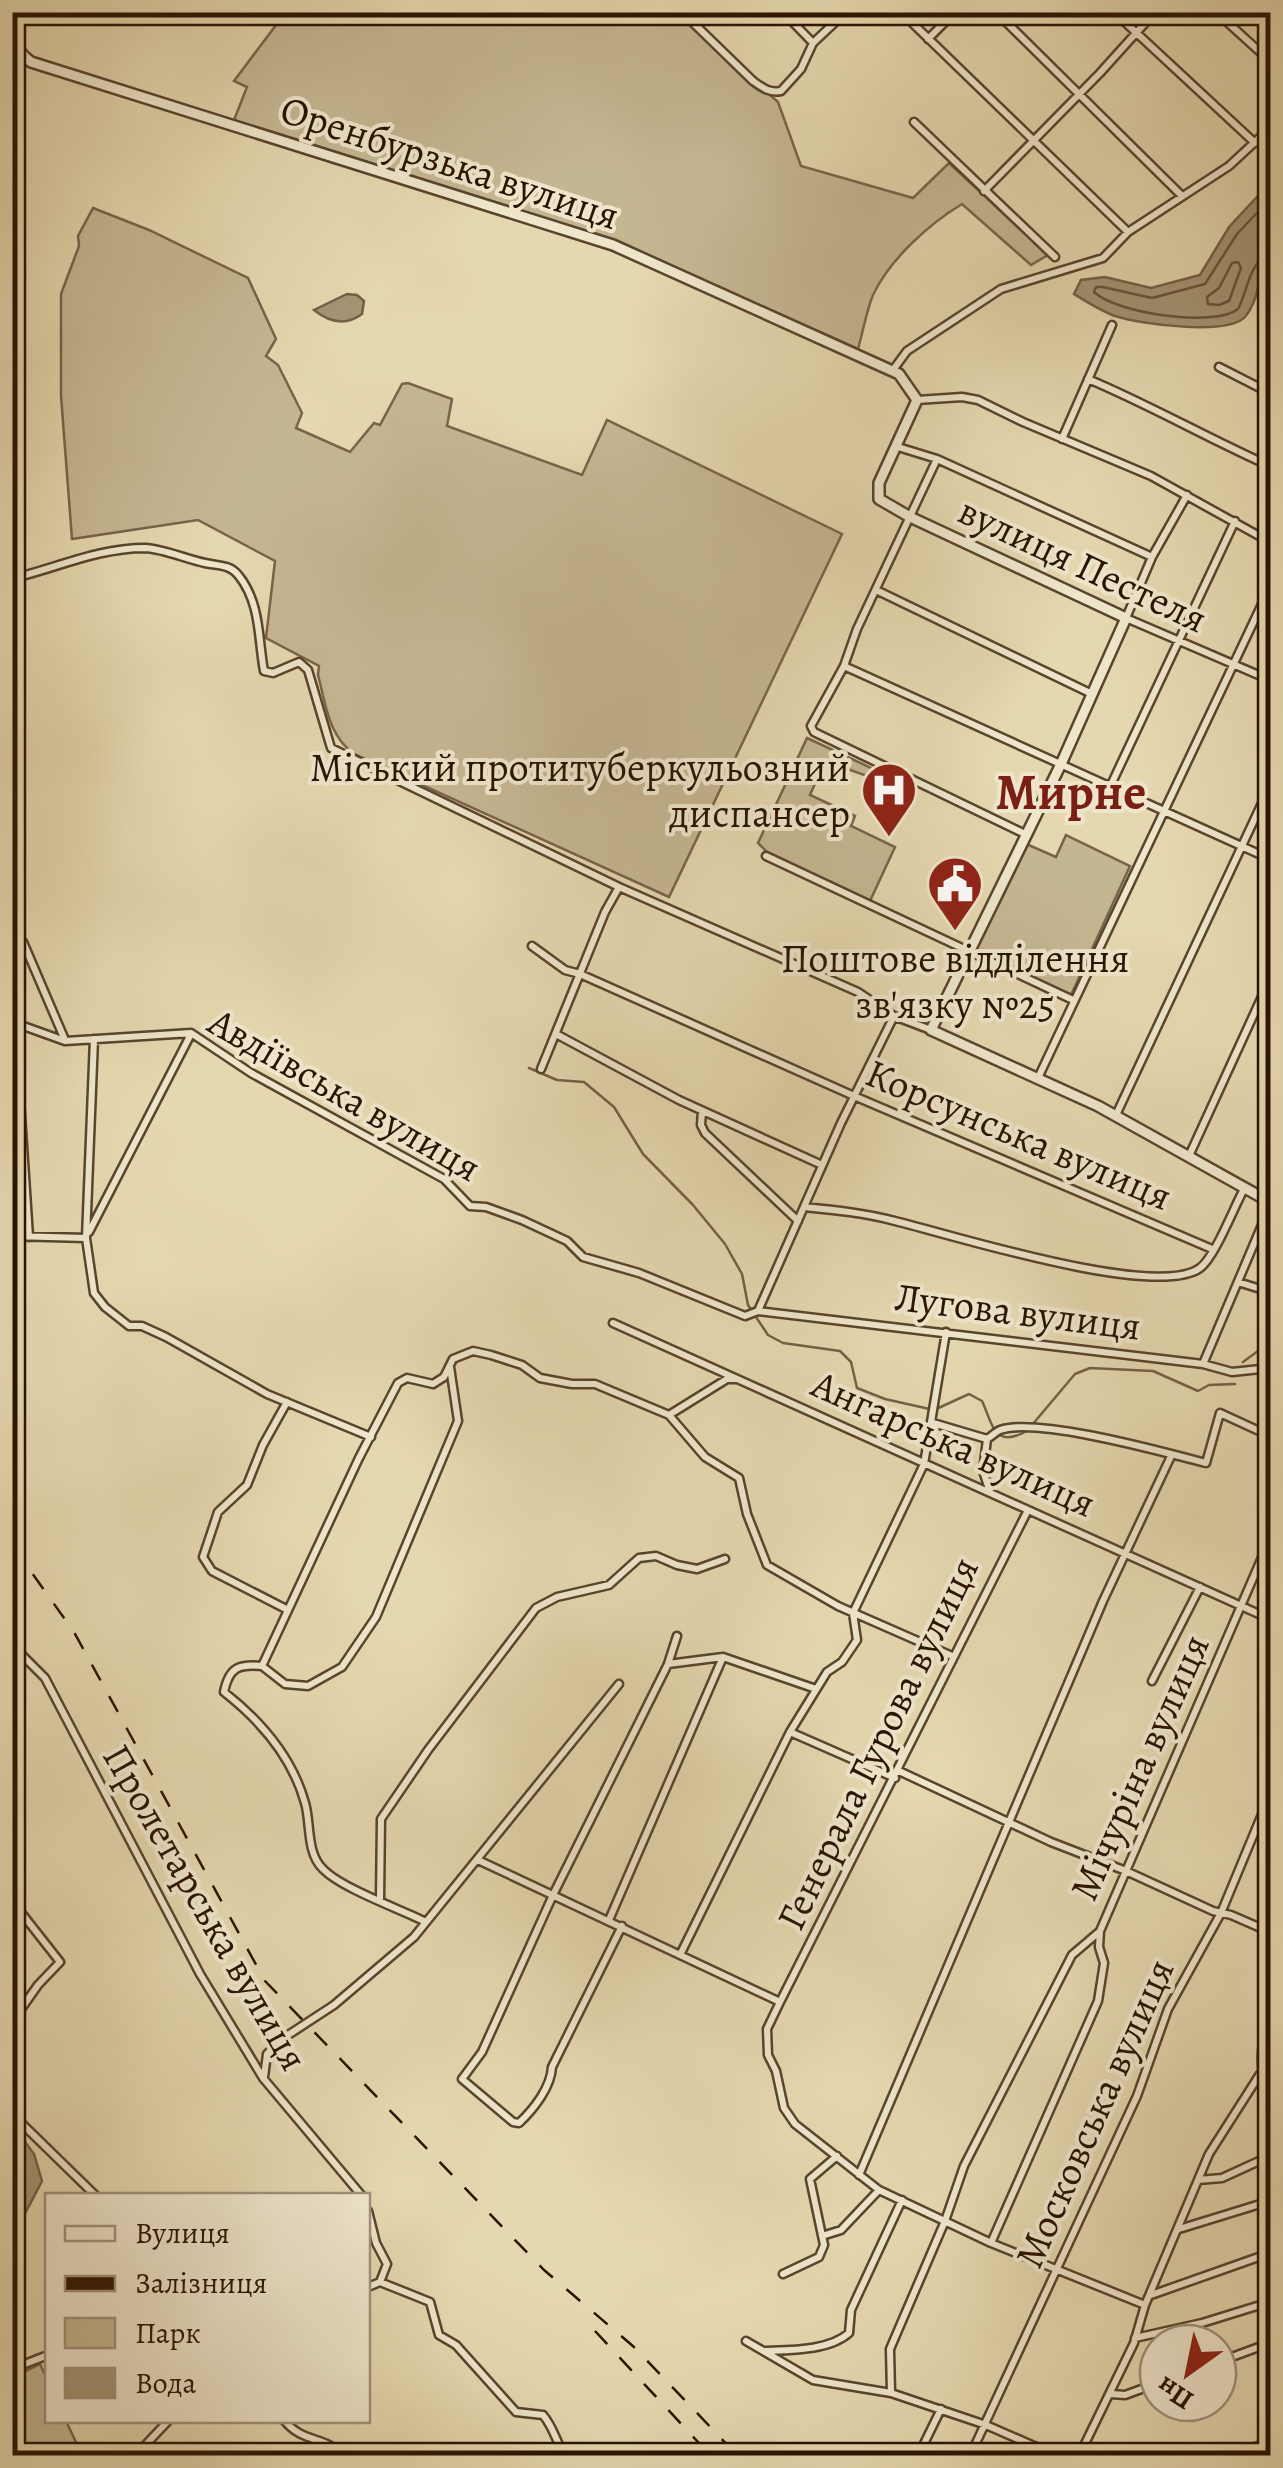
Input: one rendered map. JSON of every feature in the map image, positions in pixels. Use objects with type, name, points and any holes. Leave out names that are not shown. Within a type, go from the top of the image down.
[{"type":"street","name":"Оренбурзька вулиця","points":[[16,12],[14,42],[32,62],[613,245],[893,370]]},
{"type":"street","points":[[682,12],[763,88],[781,92],[801,68],[813,44],[846,12]]},
{"type":"street","points":[[783,12],[813,44]]},
{"type":"street","points":[[901,12],[1128,232]]},
{"type":"street","points":[[928,39],[955,12]]},
{"type":"street","points":[[996,12],[1181,195]]},
{"type":"street","points":[[1114,12],[1255,144]]},
{"type":"street","points":[[984,190],[1155,12]]},
{"type":"street","points":[[1216,12],[1270,61]]},
{"type":"street","points":[[1261,12],[1270,21]]},
{"type":"street","points":[[914,122],[1054,257]]},
{"type":"street","points":[[1152,558],[937,458],[898,446],[917,400],[909,384],[893,370],[907,351],[1001,289],[1103,258],[1128,232],[1229,166],[1270,128]]},
{"type":"street","points":[[1062,439],[1112,326]]},
{"type":"street","points":[[1219,367],[1270,394]]},
{"type":"street","points":[[1088,379],[1270,466]]},
{"type":"street","points":[[917,400],[971,398],[1151,476],[1270,542]]},
{"type":"street","name":"вулиця Пестеля","points":[[898,446],[878,493],[884,503],[1179,643],[1270,680]]},
{"type":"street","points":[[937,458],[857,628],[844,666],[812,722],[814,732],[1025,834]]},
{"type":"street","points":[[931,1030],[1061,764],[1152,558],[1186,495]]},
{"type":"street","points":[[1110,787],[1236,522]]},
{"type":"street","points":[[12,574],[18,577],[34,573],[91,554],[148,548],[225,566],[237,572],[245,585],[260,623],[264,671],[273,673],[299,662],[308,670],[331,748],[619,887],[858,992],[894,1016],[1116,1115],[1268,1202]]},
{"type":"street","points":[[1038,1078],[1270,587]]},
{"type":"street","points":[[876,590],[1092,694]]},
{"type":"street","points":[[844,666],[1270,858]]},
{"type":"street","points":[[1116,1115],[1270,786]]},
{"type":"street","points":[[766,856],[1072,1000]]},
{"type":"street","points":[[542,1069],[619,887]]},
{"type":"street","points":[[12,932],[22,942],[65,1041]]},
{"type":"street","name":"Корсунська вулиця","points":[[532,946],[564,970],[1212,1249]]},
{"type":"street","points":[[1188,1156],[1270,979]]},
{"type":"street","points":[[758,1312],[822,1165],[894,1016]]},
{"type":"street","name":"Авдіївська вулиця","points":[[29,1237],[15,1023],[65,1041],[191,1034],[251,1073],[444,1179],[470,1206],[486,1207],[522,1220],[567,1241],[583,1257],[639,1273],[745,1316],[758,1312]]},
{"type":"street","points":[[86,1238],[191,1034]]},
{"type":"street","points":[[556,1034],[702,1111],[822,1165]]},
{"type":"street","points":[[94,1040],[86,1238],[94,1293],[105,1308],[128,1326],[142,1326],[287,1402],[371,1437]]},
{"type":"street","points":[[702,1111],[705,1133],[798,1221]]},
{"type":"street","points":[[1203,1364],[1268,1202],[1270,1184]]},
{"type":"street","points":[[804,1207],[889,1219],[1001,1251],[1112,1273],[1190,1272],[1204,1264],[1244,1188]]},
{"type":"street","points":[[12,1236],[86,1238]]},
{"type":"street","points":[[1238,1282],[1270,1292]]},
{"type":"street","name":"Лугова вулиця","points":[[758,1312],[1203,1364],[1232,1372],[1270,1368]]},
{"type":"street","name":"Ангарська вулиця","points":[[614,1323],[1270,1619]]},
{"type":"street","points":[[681,1953],[790,1732],[827,1672],[842,1662],[857,1640],[853,1613],[924,1464],[946,1332]]},
{"type":"street","points":[[262,1666],[398,1384],[407,1378],[434,1384],[444,1377],[453,1359],[473,1351],[522,1364],[540,1378],[595,1384],[669,1415],[705,1457],[739,1478],[747,1514],[767,1565],[853,1613],[952,1656]]},
{"type":"street","points":[[426,1922],[321,1868],[315,1858],[305,1802],[288,1760],[256,1718],[224,1692],[230,1671],[240,1664],[262,1666],[286,1684],[308,1686],[342,1667],[376,1616],[458,1421],[450,1366]]},
{"type":"street","points":[[669,1415],[727,1379],[744,1380]]},
{"type":"street","points":[[287,1402],[262,1445],[247,1485],[218,1512],[204,1558],[212,1570],[288,1610]]},
{"type":"street","points":[[933,1423],[992,1435],[1024,1427],[1120,1442],[1206,1464],[1220,1412],[1270,1436]]},
{"type":"street","points":[[990,1492],[983,1471],[992,1435]]},
{"type":"street","points":[[859,2175],[1008,1822],[1172,1454]]},
{"type":"street","name":"Генерала Гурова вулиця","points":[[1028,1510],[780,2002],[768,2028],[768,2055],[784,2108],[795,2124],[879,2190],[991,2243],[1145,2305]]},
{"type":"street","name":"Мічуріна вулиця","points":[[991,2243],[1098,2001],[1104,1963],[1098,1947],[1100,1931],[1270,1539]]},
{"type":"street","points":[[380,1899],[381,1819],[461,1705],[536,1608],[557,1597],[609,1585],[638,1558],[656,1556],[698,1569],[725,1559]]},
{"type":"street","points":[[1152,1681],[1200,1586]]},
{"type":"street","points":[[622,1926],[552,2067],[547,2087],[526,2117],[520,2123],[513,2122],[462,2079],[482,2052],[553,1894],[668,1664],[677,1636]]},
{"type":"street","name":"Пролетарська вулиця","points":[[12,1645],[45,1678],[200,1974],[264,2078],[360,2193]]},
{"type":"street","points":[[668,1664],[723,1657],[816,1688]]},
{"type":"street","points":[[609,1920],[723,1657]]},
{"type":"street","points":[[264,2078],[267,2054],[392,1958],[426,1922],[620,1684]]},
{"type":"street","points":[[790,1732],[1270,1932]]},
{"type":"street","name":"Московська вулиця","points":[[970,2456],[1138,2096],[1168,2009],[1221,1913],[1270,1795]]},
{"type":"street","points":[[477,1860],[780,2002]]},
{"type":"street","points":[[12,1902],[60,1962],[12,2022]]},
{"type":"street","points":[[891,2393],[890,2348],[945,2221],[964,2166],[1072,1955],[1100,1931]]},
{"type":"street","points":[[1270,2013],[1260,2074],[1270,2106]]},
{"type":"street","points":[[1079,2456],[1135,2338],[1197,2180],[1226,2125],[1260,2074]]},
{"type":"street","points":[[12,2114],[93,2193]]},
{"type":"street","points":[[783,2274],[819,2257],[824,2245],[810,2179],[837,2156]]},
{"type":"street","points":[[1197,2180],[1222,2178],[1270,2156]]},
{"type":"street","points":[[822,2236],[841,2230],[879,2190]]},
{"type":"street","points":[[762,2351],[814,2346],[842,2340],[849,2333],[851,2310],[902,2200]]},
{"type":"street","points":[[1178,2229],[1270,2201]]},
{"type":"street","points":[[370,2219],[387,2264],[380,2282]]},
{"type":"street","points":[[1151,2295],[1270,2253]]},
{"type":"street","points":[[370,2286],[380,2282],[430,2302],[438,2335],[456,2345],[516,2412],[543,2415],[554,2427],[565,2456]]},
{"type":"street","points":[[1135,2338],[1202,2324],[1270,2302]]},
{"type":"street","points":[[746,2341],[813,2380],[891,2393],[986,2425],[1057,2456]]},
{"type":"street","points":[[1238,2355],[1270,2343]]},
{"type":"street","points":[[12,2369],[45,2356]]},
{"type":"street","points":[[1111,2394],[1138,2390]]},
{"type":"street","points":[[918,2456],[941,2409]]},
{"type":"street","points":[[136,2456],[166,2423]]},
{"type":"street","points":[[287,2423],[300,2436],[326,2442],[344,2456]]},
{"type":"street","points":[[1230,2456],[1270,2442]]},
{"type":"green space","points":[[285,13],[677,13],[778,102],[801,166],[913,198],[949,163],[1048,255],[1031,265],[962,204],[924,232],[889,268],[873,295],[858,349],[614,240],[234,120],[247,87],[234,81]]},
{"type":"green space","points":[[93,208],[248,278],[276,339],[266,356],[278,365],[302,413],[296,428],[350,452],[374,423],[380,425],[402,384],[408,383],[452,399],[447,426],[582,475],[607,420],[842,534],[669,897],[354,754],[329,719],[319,666],[266,638],[275,561],[198,520],[72,539],[61,396],[61,294],[79,246],[78,236]]},
{"type":"green space","points":[[807,738],[882,773],[867,776],[825,761],[810,795],[855,816],[851,826],[895,847],[870,901],[767,852],[758,843]]},
{"type":"green space","points":[[1066,835],[1130,866],[1071,995],[973,951],[1024,843],[1056,857]]},
{"type":"green space","points":[[40,2364],[45,2375],[45,2423],[67,2423],[82,2455],[13,2455],[13,2378]]},
{"type":"water","points":[[1270,183],[1270,261],[1250,311],[1235,323],[1183,327],[1143,322],[1110,314],[1074,294],[1081,280],[1105,277],[1151,288],[1200,275],[1229,227]]},
{"type":"water","points":[[347,294],[364,301],[362,314],[356,318],[338,321],[314,310]]},
{"type":"water","points":[[12,2124],[34,2154],[42,2181],[19,2225],[13,2227]]},
{"type":"waterway","points":[[529,1068],[557,1080],[584,1082],[614,1107],[643,1154],[725,1244],[742,1274],[748,1305],[768,1335],[783,1343],[840,1351],[851,1362],[857,1388],[885,1399],[934,1410],[969,1394],[982,1401],[992,1426],[1001,1436],[1027,1431]]},
{"type":"waterway","points":[[1243,1362],[1270,1342]]},
{"type":"waterway","points":[[1032,1425],[1075,1374],[1090,1368],[1153,1371],[1198,1391],[1209,1385],[1235,1384]]},
{"type":"railway","points":[[12,1545],[74,1632],[265,1981],[544,2270],[634,2347],[738,2456]]},
{"type":"railway","points":[[595,2331],[711,2456]]},
{"type":"place","name":"Міський протитуберкульозний диспансер","points":[[889,839]]},
{"type":"place","name":"Поштове відділення зв'язку №25","points":[[955,933]]},
{"type":"district","name":"Мирне","points":[[1071,791]]}]
